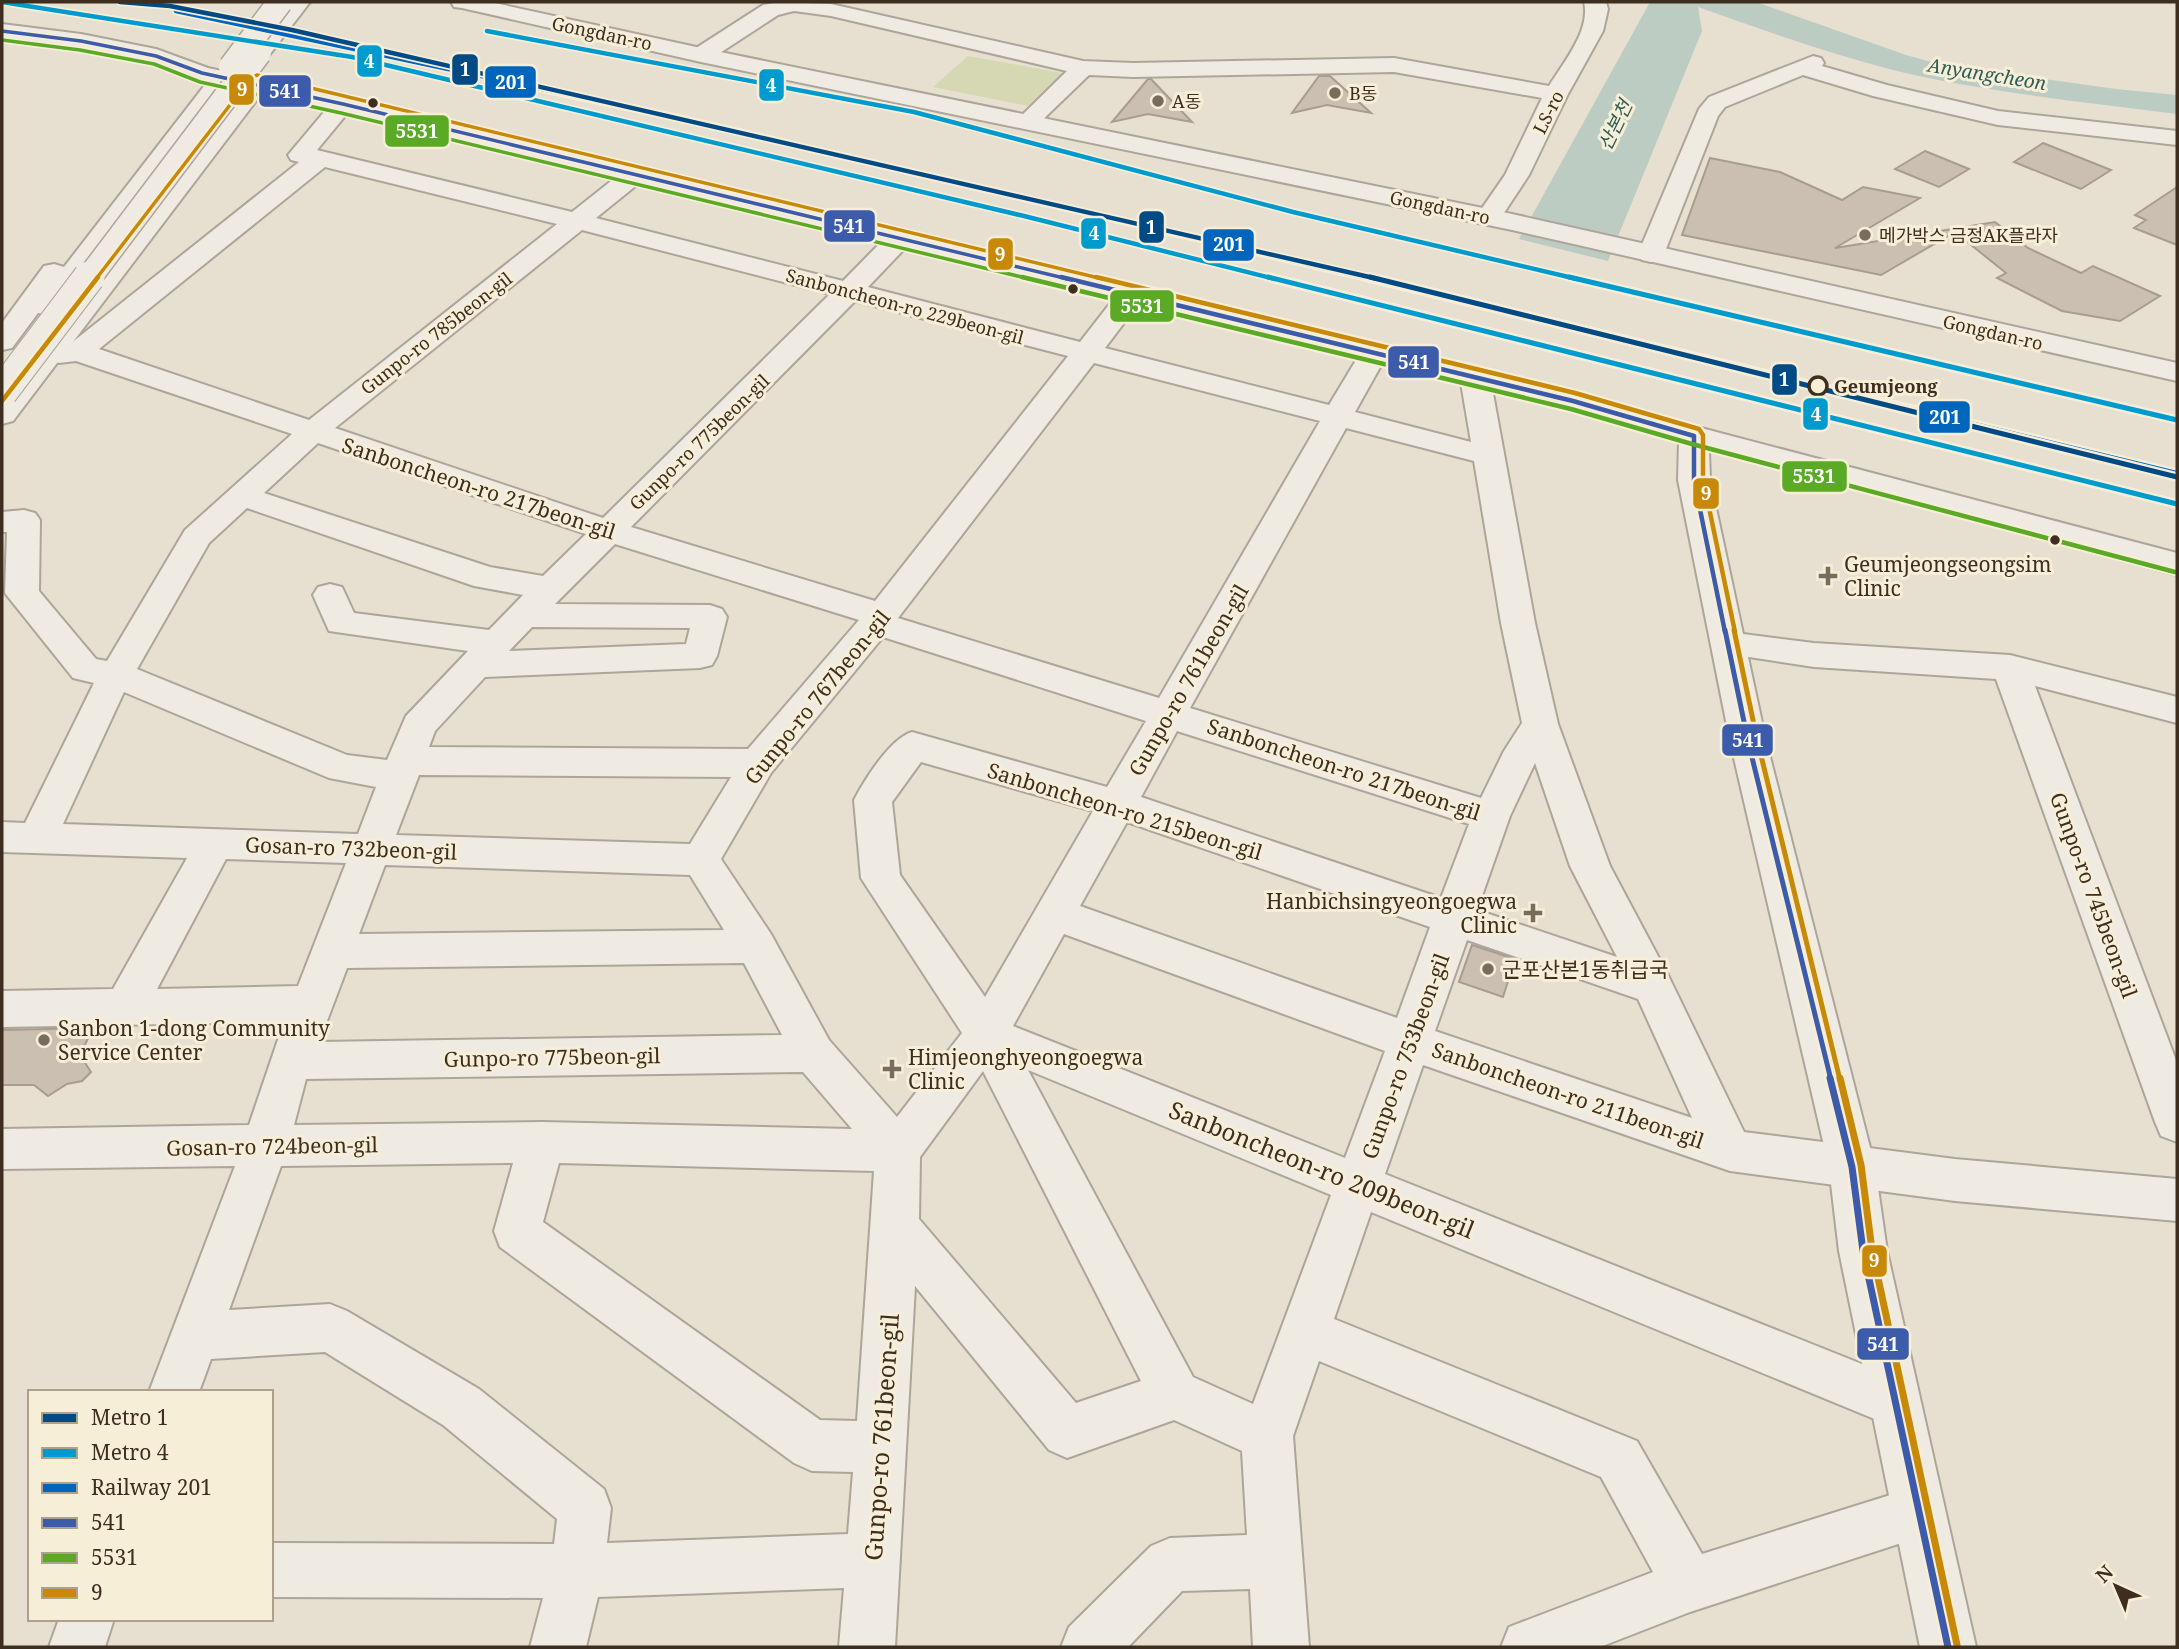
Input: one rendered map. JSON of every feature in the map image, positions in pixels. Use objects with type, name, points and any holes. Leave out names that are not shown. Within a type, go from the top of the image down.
[{"type":"street","points":[[2,368],[281,2]]},
{"type":"street","points":[[2,392],[299,2]]},
{"type":"street","name":"Gongdan-ro","points":[[462,2],[701,55],[1500,220],[2177,372]]},
{"type":"street","name":"LS-ro","points":[[1500,220],[1517,175],[1556,94],[1592,31],[1597,9],[1595,2]]},
{"type":"street","points":[[701,55],[771,10],[794,5],[831,10],[1083,68],[1394,65],[1556,94]]},
{"type":"street","points":[[2,31],[81,41],[156,57],[202,73],[343,104],[1465,374],[2177,564]]},
{"type":"street","points":[[1650,254],[1707,114],[1717,102],[1809,65],[1928,104],[1998,118],[2177,138]]},
{"type":"street","points":[[1028,121],[1083,68]]},
{"type":"street","points":[[2,342],[202,73]]},
{"type":"street","points":[[2,415],[257,84]]},
{"type":"street","points":[[320,158],[300,155],[343,104]]},
{"type":"street","points":[[47,355],[78,352],[320,158]]},
{"type":"street","name":"Sanboncheon-ro 229beon-gil","points":[[320,158],[578,221],[1490,456]]},
{"type":"street","name":"Gunpo-ro 785beon-gil","points":[[20,837],[196,537],[311,433],[634,175]]},
{"type":"street","name":"Gunpo-ro 775beon-gil","points":[[175,1390],[265,1146],[290,1061],[419,725],[523,615],[900,239]]},
{"type":"street","name":"Gunpo-ro 767beon-gil","points":[[701,860],[758,763],[879,619],[1132,294]]},
{"type":"street","name":"Sanboncheon-ro 217beon-gil","points":[[78,352],[311,433],[609,531],[1491,816]]},
{"type":"street","name":"Gunpo-ro 761beon-gil","points":[[867,1647],[898,1151],[986,1034],[1374,352]]},
{"type":"street","points":[[1465,374],[1490,456],[1518,623],[1540,724],[1590,866],[1653,987],[1730,1151]]},
{"type":"street","points":[[1694,436],[1694,481],[1748,741],[1852,1167],[1863,1251],[1948,1647]]},
{"type":"street","points":[[242,496],[486,578],[551,588]]},
{"type":"street","points":[[2,522],[24,520],[22,593],[85,669],[117,675],[342,768],[758,763]]},
{"type":"street","points":[[330,595],[341,623],[486,654],[700,656],[710,617],[523,615]]},
{"type":"street","points":[[1728,644],[1814,655],[2010,667],[2177,710]]},
{"type":"street","name":"Gunpo-ro 745beon-gil","points":[[2010,667],[2177,1122]]},
{"type":"street","name":"Gunpo-ro 753beon-gil","points":[[1281,1647],[1267,1436],[1491,816],[1522,751],[1540,724]]},
{"type":"street","name":"Sanboncheon-ro 215beon-gil","points":[[986,1034],[881,878],[873,800],[912,746],[1117,804],[1653,987]]},
{"type":"street","name":"Gosan-ro 732beon-gil","points":[[20,837],[701,860]]},
{"type":"street","points":[[125,1008],[215,843]]},
{"type":"street","points":[[701,860],[756,946],[814,1053],[898,1151]]},
{"type":"street","name":"Sanboncheon-ro 211beon-gil","points":[[1054,913],[1411,1042],[1730,1151],[1955,1180],[2177,1200]]},
{"type":"street","points":[[331,951],[756,946]]},
{"type":"street","points":[[2,1009],[312,1004]]},
{"type":"street","points":[[986,1034],[1175,1395],[1267,1436]]},
{"type":"street","name":"Sanboncheon-ro 209beon-gil","points":[[986,1034],[1894,1402]]},
{"type":"street","name":"Gunpo-ro 775beon-gil","points":[[290,1061],[814,1053]]},
{"type":"street","points":[[542,1142],[517,1231],[812,1445],[881,1447]]},
{"type":"street","name":"Gosan-ro 724beon-gil","points":[[2,1149],[542,1142],[898,1151]]},
{"type":"street","points":[[895,1226],[1067,1432],[1175,1395]]},
{"type":"street","points":[[195,1336],[330,1328],[461,1407],[585,1508],[577,1570],[558,1647]]},
{"type":"street","points":[[1304,1331],[1619,1459],[1690,1585]]},
{"type":"street","points":[[1529,1647],[1690,1585],[1919,1512]]},
{"type":"street","points":[[273,1570],[577,1570],[873,1560]]},
{"type":"street","points":[[1089,1647],[1170,1565],[1274,1561]]},
{"type":"street","points":[[77,1647],[86,1621]]},
{"type":"green space","points":[[968,56],[1063,73],[1028,106],[933,87]]},
{"type":"water","points":[[1650,2],[1756,2],[1939,64],[2177,95],[2177,114],[1963,85],[1903,72],[1814,47],[1698,7],[1702,31],[1608,261],[1519,239]]},
{"type":"building","name":"B동","points":[[1319,76],[1330,76],[1371,113],[1327,105],[1292,113]]},
{"type":"building","name":"A동","points":[[1148,79],[1192,122],[1148,114],[1112,122]]},
{"type":"building","points":[[2043,143],[2111,170],[2081,189],[2014,162]]},
{"type":"building","points":[[1925,151],[1969,169],[1939,187],[1895,169]]},
{"type":"building","points":[[1710,158],[1780,172],[1842,200],[1863,187],[1920,198],[1835,248],[1995,222],[2028,248],[2081,273],[2093,266],[2160,296],[2120,321],[2062,311],[1997,278],[2006,273],[1955,232],[1881,275],[1682,235]]},
{"type":"building","points":[[2177,187],[2177,245],[2134,228],[2146,220],[2135,215]]},
{"type":"building","name":"군포산본1동취급국","points":[[1472,945],[1515,959],[1503,997],[1459,982]]},
{"type":"building","name":"Sanbon 1-dong Community Service Center","points":[[93,1028],[80,1055],[91,1072],[82,1081],[67,1084],[48,1096],[34,1085],[2,1085],[2,1030]]},
{"type":"metro line","name":"4","points":[[2,2],[352,57],[1024,216],[2177,504]]},
{"type":"metro line","name":"1","points":[[120,2],[170,6],[292,30],[1388,281],[2177,477]]},
{"type":"metro line","name":"4","points":[[487,31],[914,112],[1293,212],[2177,420]]},
{"type":"rail line","name":"201","points":[[176,11],[678,118],[928,175],[1427,292],[2175,473]]},
{"type":"transit line","name":"541","points":[[2,31],[81,41],[156,56],[202,73],[343,104],[1455,372],[1573,401],[1694,436]]},
{"type":"transit line","name":"5531","points":[[2,40],[80,50],[154,64],[200,82],[341,113],[1571,409],[1692,444],[2175,572]]},
{"type":"transit line","name":"9","points":[[2,401],[250,79],[257,75],[1457,364],[1575,393],[1699,429],[1703,435],[1703,479],[1757,739],[1861,1165],[1872,1250],[1957,1645]]},
{"type":"transit line","name":"541","points":[[1694,436],[1694,480],[1748,741],[1852,1167],[1863,1251],[1948,1647]]},
{"type":"place","name":"B동","points":[[1335,93]]},
{"type":"place","name":"A동","points":[[1158,101]]},
{"type":"place","name":"메가박스 금정AK플라자","points":[[1865,235]]},
{"type":"place","name":"Geumjeong","points":[[1818,386]]},
{"type":"place","name":"Geumjeongseongsim Clinic","points":[[1828,576]]},
{"type":"place","name":"Hanbichsingyeongoegwa Clinic","points":[[1533,913]]},
{"type":"place","name":"군포산본1동취급국","points":[[1488,969]]},
{"type":"place","name":"Sanbon 1-dong Community Service Center","points":[[44,1040]]},
{"type":"place","name":"Himjeonghyeongoegwa Clinic","points":[[892,1069]]},
{"type":"water label","name":"Anyangcheon","points":[[1987,74]]},
{"type":"water label","name":"산본천","points":[[1615,125]]}]
